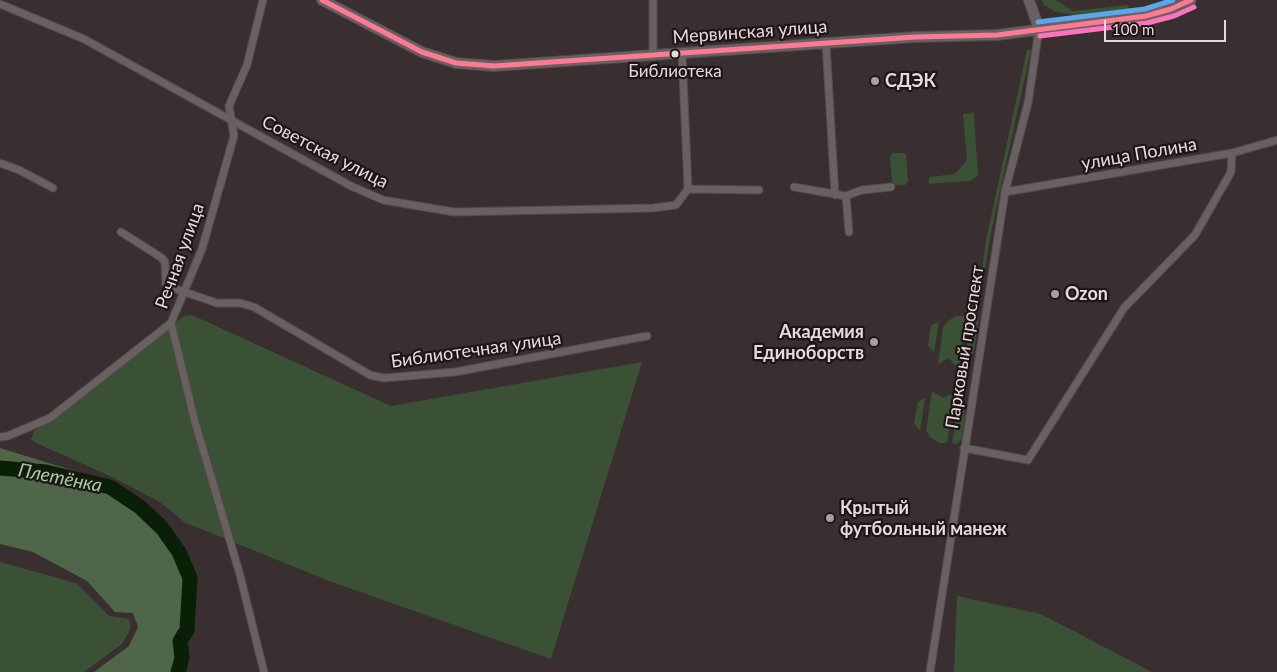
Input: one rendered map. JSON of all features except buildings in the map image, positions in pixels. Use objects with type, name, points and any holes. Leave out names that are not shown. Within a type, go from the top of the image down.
[{"type":"street","name":"Речная улица","points":[[0,437],[8,436],[50,418],[172,323],[202,249],[234,136],[229,106],[247,65],[263,0]]},
{"type":"street","name":"Мервинская улица","points":[[322,0],[422,52],[456,63],[494,66],[826,43],[997,35],[1146,16],[1171,9],[1191,0]]},
{"type":"street","points":[[653,0],[653,54]]},
{"type":"street","points":[[1029,0],[1039,29]]},
{"type":"street","name":"Советская улица","points":[[0,4],[84,39],[351,186],[383,200],[454,212],[653,208],[676,204],[688,189]]},
{"type":"street","name":"Парковый проспект","points":[[930,672],[1005,192],[1028,103],[1039,29]]},
{"type":"street","points":[[826,43],[835,195]]},
{"type":"street","points":[[682,52],[688,189],[759,190]]},
{"type":"street","name":"улица Полина","points":[[1005,192],[1232,153],[1277,140]]},
{"type":"street","points":[[964,448],[1028,460],[1124,308],[1195,235],[1231,172],[1232,153]]},
{"type":"street","points":[[0,163],[19,170],[53,188]]},
{"type":"street","points":[[794,187],[846,196],[862,190],[891,188]]},
{"type":"street","points":[[846,196],[849,232]]},
{"type":"street","name":"Библиотечная улица","points":[[121,232],[162,258],[165,262],[166,284],[184,294],[217,303],[240,302],[254,307],[370,375],[384,378],[455,372],[647,336]]},
{"type":"street","points":[[172,323],[195,422],[240,575],[264,672]]},
{"type":"green space","points":[[1042,0],[1056,0],[1073,11],[1128,5],[1129,9],[1074,15],[1056,12],[1044,5]]},
{"type":"green space","points":[[1027,50],[1031,50],[990,237],[980,300],[976,307],[971,309],[980,283],[987,235]]},
{"type":"green space","points":[[974,113],[978,176],[970,181],[929,184],[929,177],[955,174],[967,160],[963,114]]},
{"type":"green space","points":[[892,153],[906,154],[908,181],[905,185],[896,185],[892,182],[890,157]]},
{"type":"green space","points":[[192,315],[391,406],[642,362],[551,659],[329,581],[184,522],[160,502],[31,439],[34,431],[184,316]]},
{"type":"green space","points":[[957,316],[966,316],[959,368],[948,358],[938,364],[943,327],[949,320]]},
{"type":"green space","points":[[979,316],[974,352],[971,355],[966,355],[971,317]]},
{"type":"green space","points":[[939,322],[934,352],[928,346],[931,325]]},
{"type":"green space","points":[[932,391],[943,398],[955,392],[947,443],[939,443],[930,437],[926,430]]},
{"type":"green space","points":[[925,398],[920,431],[914,423],[918,402]]},
{"type":"green space","points":[[958,405],[963,406],[965,416],[962,438],[957,444],[952,443]]},
{"type":"green space","points":[[0,448],[81,473],[92,483],[110,487],[140,507],[162,528],[179,552],[190,578],[187,630],[180,641],[182,658],[178,672],[94,672],[129,646],[138,627],[133,613],[115,612],[87,581],[33,552],[0,544]]},
{"type":"green space","points":[[0,562],[76,583],[109,616],[129,619],[131,628],[122,644],[84,672],[0,672]]},
{"type":"green space","points":[[957,596],[1041,614],[1152,672],[954,672]]},
{"type":"waterway","name":"Плетёнка","points":[[0,468],[46,472],[110,487],[140,507],[162,528],[179,552],[190,578],[187,630],[180,641],[182,658],[178,672]]},
{"type":"transit line","points":[[322,0],[422,52],[456,63],[494,66],[915,37],[997,35],[1146,16],[1171,9],[1191,0]]},
{"type":"transit line","points":[[1038,22],[1145,9],[1173,0]]},
{"type":"transit line","points":[[1040,36],[1147,23],[1174,16],[1194,7]]},
{"type":"place","name":"Библиотека","points":[[675,54]]},
{"type":"place","name":"СДЭК","points":[[875,81]]},
{"type":"place","name":"Ozon","points":[[1055,294]]},
{"type":"place","name":"Академия Единоборств","points":[[874,342]]},
{"type":"place","name":"Крытый футбольный манеж","points":[[830,518]]}]
